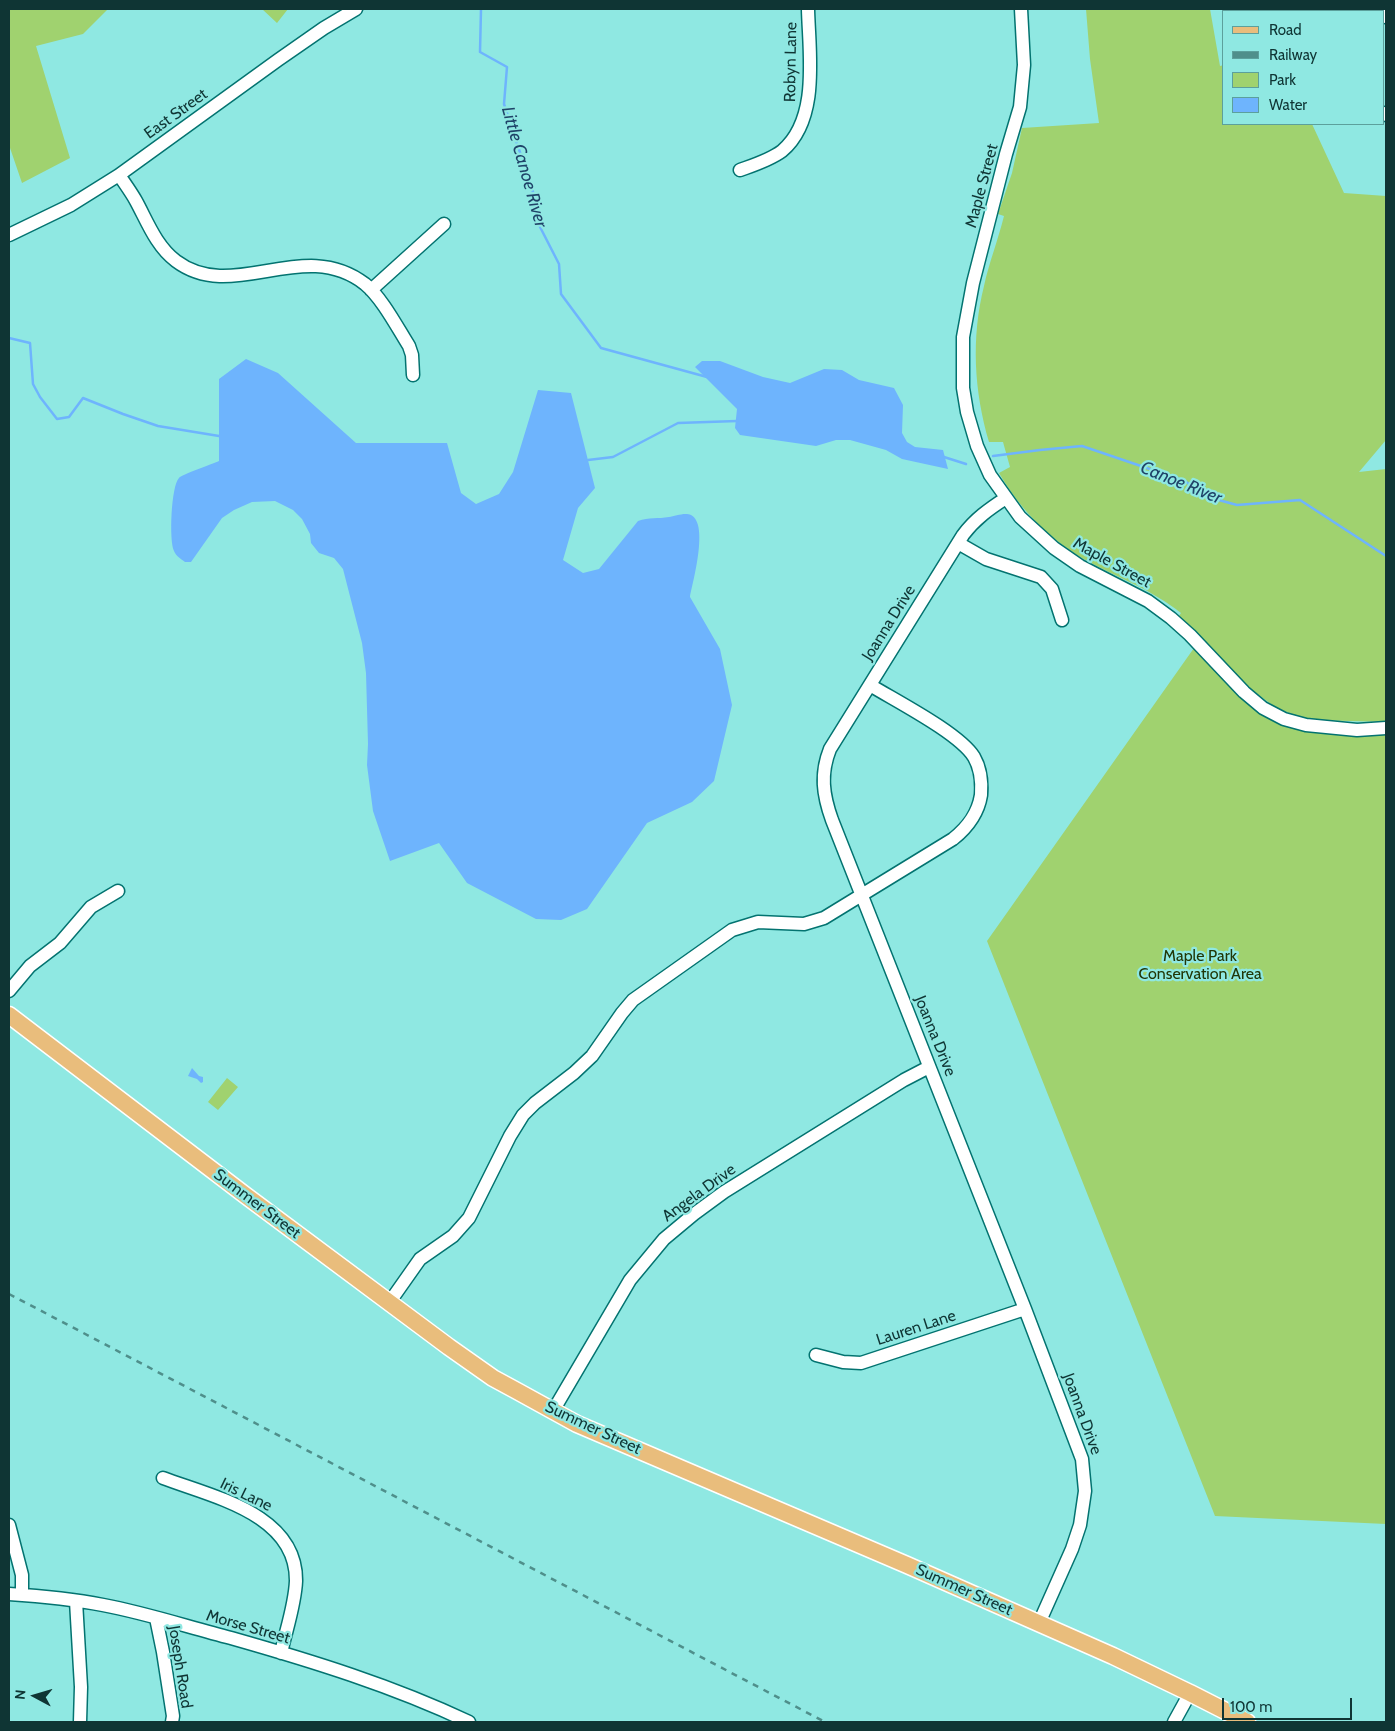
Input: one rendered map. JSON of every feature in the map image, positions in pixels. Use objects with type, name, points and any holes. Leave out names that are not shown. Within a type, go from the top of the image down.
[{"type":"main road","name":"Summer Street","points":[[9,1015],[389,1303],[493,1378],[577,1424],[907,1565],[1190,1693],[1246,1722]]},
{"type":"street","name":"East Street","points":[[9,236],[71,205],[119,175],[278,60],[324,28],[356,9]]},
{"type":"street","name":"Robyn Lane","points":[[740,170],[770,158],[782,150],[788,145],[803,122],[808,101],[809,84],[808,9]]},
{"type":"street","name":"Maple Street","points":[[1021,9],[1024,58],[1020,107],[973,283],[963,337],[963,388],[967,412],[990,475],[1034,532],[1080,566],[1148,601],[1171,618],[1263,708],[1284,719],[1306,724],[1357,730],[1386,728]]},
{"type":"street","points":[[119,175],[163,248],[174,260],[188,269],[221,276],[291,266],[322,266],[331,267],[350,274],[371,290],[410,349],[413,375]]},
{"type":"street","points":[[371,290],[444,224]]},
{"type":"street","name":"Joanna Drive","points":[[1006,498],[972,523],[958,543],[830,749],[824,768],[823,780],[826,802],[1079,1448],[1085,1481],[1083,1507],[1077,1535],[1039,1624]]},
{"type":"street","points":[[958,543],[986,559],[1040,577],[1052,589],[1062,620]]},
{"type":"street","points":[[389,1303],[420,1259],[453,1236],[468,1218],[510,1136],[524,1115],[535,1103],[574,1073],[592,1056],[622,1013],[638,996],[732,930],[758,922],[796,924],[815,922],[947,843],[965,829],[978,808],[981,788],[980,772],[968,750],[954,738],[870,685]]},
{"type":"street","points":[[9,991],[30,966],[60,942],[91,907],[118,891]]},
{"type":"street","name":"Angela Drive","points":[[553,1411],[630,1280],[652,1252],[679,1226],[724,1192],[904,1080],[929,1067]]},
{"type":"street","name":"Lauren Lane","points":[[816,1354],[843,1362],[861,1363],[1025,1309]]},
{"type":"street","name":"Iris Lane","points":[[163,1478],[247,1511],[267,1523],[282,1540],[290,1555],[296,1582],[281,1653]]},
{"type":"street","points":[[9,1525],[22,1574],[22,1595]]},
{"type":"street","name":"Morse Street","points":[[9,1594],[102,1605],[156,1618],[376,1682],[469,1722]]},
{"type":"street","points":[[76,1601],[81,1687],[80,1722]]},
{"type":"street","name":"Joseph Road","points":[[156,1618],[173,1716],[172,1722]]},
{"type":"street","points":[[1174,1722],[1190,1693]]},
{"type":"green space","points":[[9,9],[108,9],[83,34],[36,46],[70,158],[22,183],[9,145]]},
{"type":"green space","points":[[262,9],[288,9],[277,23]]},
{"type":"green space","points":[[1086,9],[1210,9],[1220,66],[1222,66],[1222,125],[1312,125],[1344,193],[1386,196],[1386,440],[1359,472],[1386,469],[1386,722],[1312,720],[1296,716],[1275,707],[1252,690],[1179,616],[1181,613],[1148,592],[1077,555],[1051,535],[1027,513],[999,473],[1010,467],[1003,442],[989,442],[980,403],[976,364],[977,325],[980,306],[986,277],[1004,216],[998,214],[1012,173],[1022,128],[1099,123],[1090,59]]},
{"type":"green space","name":"Maple Park Conservation Area","points":[[1194,648],[1221,675],[1310,731],[1386,735],[1386,1524],[1215,1516],[987,941]]},
{"type":"green space","points":[[227,1078],[238,1087],[218,1110],[208,1102]]},
{"type":"water","points":[[246,359],[278,373],[356,443],[447,443],[461,493],[476,504],[499,494],[513,472],[538,390],[571,393],[595,488],[578,508],[563,560],[583,573],[599,569],[638,521],[680,514],[691,515],[696,520],[699,529],[699,541],[690,597],[720,649],[732,705],[714,781],[692,802],[647,823],[587,909],[561,920],[536,919],[467,883],[439,843],[390,861],[373,811],[367,765],[366,673],[362,643],[343,569],[334,558],[319,553],[311,543],[310,534],[302,519],[293,510],[275,501],[252,502],[222,518],[191,562],[185,562],[175,553],[172,545],[171,526],[176,483],[179,478],[219,461],[219,379]]},
{"type":"water","points":[[702,361],[720,361],[763,377],[790,383],[824,369],[842,370],[859,380],[894,388],[903,405],[902,433],[907,442],[915,447],[943,450],[948,469],[902,459],[886,450],[850,440],[836,440],[816,446],[740,435],[735,428],[737,409],[695,367]]},
{"type":"water","points":[[192,1068],[199,1076],[203,1077],[203,1082],[201,1083],[197,1079],[188,1076]]},
{"type":"waterway","name":"Little Canoe River","points":[[481,9],[480,52],[507,67],[504,104],[533,192],[538,223],[559,264],[561,294],[601,348],[707,377]]},
{"type":"waterway","name":"Canoe River","points":[[9,338],[30,343],[33,384],[40,397],[57,419],[69,417],[83,398],[158,426],[219,436]]},
{"type":"waterway","name":"Canoe River","points":[[588,460],[613,457],[678,423],[737,421]]},
{"type":"waterway","name":"Canoe River","points":[[993,456],[1082,446],[1185,481],[1204,496],[1237,505],[1300,500],[1386,556]]},
{"type":"waterway","name":"Canoe River","points":[[944,457],[966,464]]},
{"type":"railway","points":[[9,1294],[825,1722]]}]
